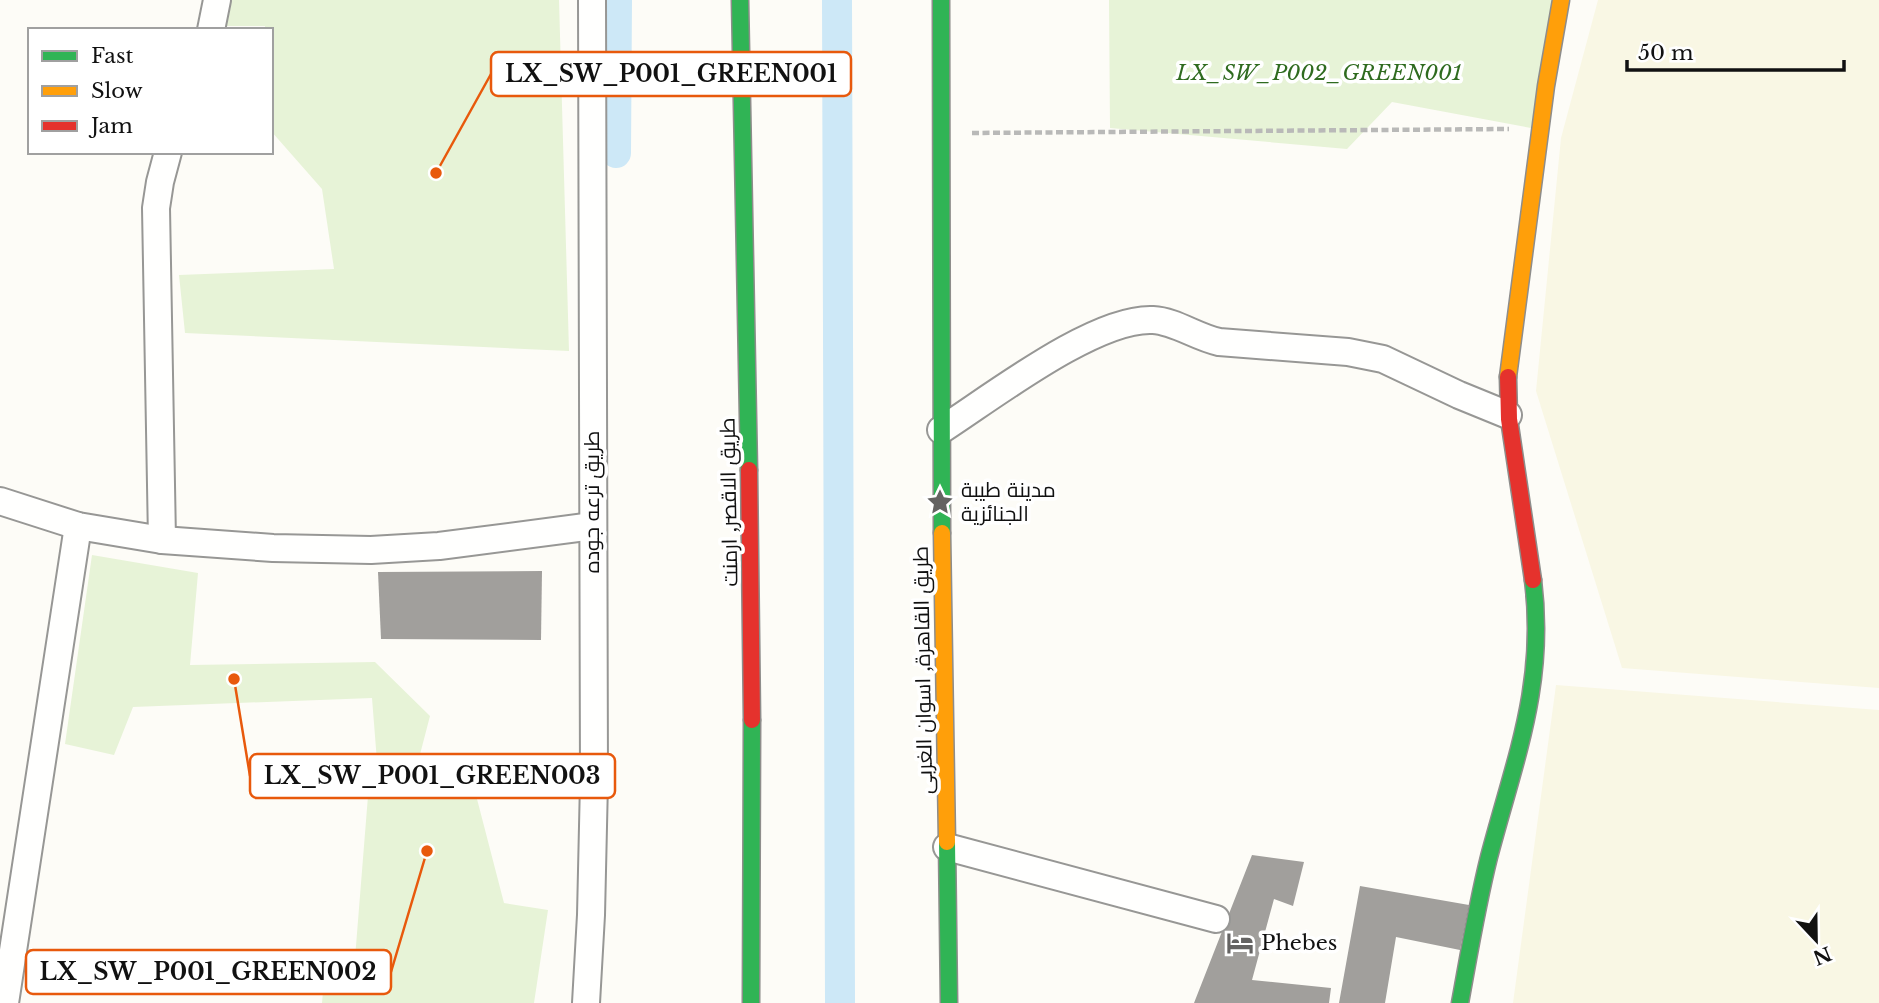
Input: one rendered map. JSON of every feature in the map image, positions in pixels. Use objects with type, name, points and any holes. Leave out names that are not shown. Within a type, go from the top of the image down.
[{"type":"street","points":[[211,28],[217,0]]},
{"type":"street","name":"طريق ترعه جوده","points":[[586,1003],[594,782],[592,0]]},
{"type":"street","name":"طريق الاقصر, ارمنت","points":[[740,0],[753,672],[754,857],[751,1003]]},
{"type":"street","name":"طريق القاهرة, اسوان الغربى","points":[[941,0],[941,430],[949,1003]]},
{"type":"street","points":[[1460,1003],[1490,857],[1525,731],[1536,664],[1532,559],[1508,415],[1507,384],[1561,0]]},
{"type":"street","points":[[162,540],[156,208],[167,154]]},
{"type":"street","points":[[941,430],[1061,352],[1105,329],[1152,320],[1181,328],[1200,338],[1219,342],[1348,352],[1383,359],[1508,415]]},
{"type":"street","points":[[0,501],[78,526],[162,540],[273,548],[371,550],[439,546],[593,526]]},
{"type":"street","points":[[5,1003],[78,526]]},
{"type":"street","points":[[947,847],[1216,919]]},
{"type":"path","points":[[940,134],[1541,129]]},
{"type":"shaded area","points":[[1598,0],[1879,0],[1879,688],[1622,668],[1536,391],[1561,138]]},
{"type":"shaded area","points":[[1556,685],[1879,710],[1879,1003],[1513,1003]]},
{"type":"green space","points":[[226,0],[559,0],[569,351],[185,333],[179,275],[334,269],[322,189],[273,133],[273,28],[224,26]]},
{"type":"green space","name":"LX_SW_P002_GREEN001","points":[[1109,0],[1554,0],[1531,128],[1392,102],[1347,149],[1110,128]]},
{"type":"green space","points":[[92,555],[198,573],[190,665],[375,662],[430,716],[411,789],[379,787],[372,698],[133,707],[114,755],[65,744]]},
{"type":"green space","points":[[368,796],[477,799],[504,903],[548,910],[534,1003],[322,1003],[326,956],[355,958]]},
{"type":"building","points":[[542,571],[541,640],[381,639],[378,572]]},
{"type":"building","name":"Phebes","points":[[1252,855],[1304,862],[1293,906],[1274,899],[1252,980],[1331,988],[1329,1003],[1194,1003]]},
{"type":"building","points":[[1360,886],[1469,905],[1460,950],[1396,937],[1385,1003],[1339,1003]]},
{"type":"waterway","points":[[616,153],[617,0]]},
{"type":"waterway","points":[[837,0],[840,1003]]},
{"type":"traffic: fast","points":[[740,0],[749,470]]},
{"type":"traffic: fast","points":[[941,0],[942,533]]},
{"type":"traffic: fast","points":[[1460,1003],[1489,857],[1518,754],[1532,688],[1536,618],[1533,580]]},
{"type":"traffic: fast","points":[[751,1003],[752,720]]},
{"type":"traffic: fast","points":[[947,842],[949,1003]]},
{"type":"traffic: slow","points":[[1508,377],[1546,86],[1561,0]]},
{"type":"traffic: slow","points":[[942,533],[947,842]]},
{"type":"traffic: jam","points":[[1508,377],[1509,419],[1533,580]]},
{"type":"traffic: jam","points":[[749,470],[752,720]]},
{"type":"place","name":"LX_SW_P001_GREEN001","points":[[436,173]]},
{"type":"place","name":"مدينة طيبة الجنائزية","points":[[940,502]]},
{"type":"place","name":"LX_SW_P001_GREEN003","points":[[234,679]]},
{"type":"place","name":"LX_SW_P001_GREEN002","points":[[427,851]]},
{"type":"place","name":"Phebes","points":[[1240,943]]}]
